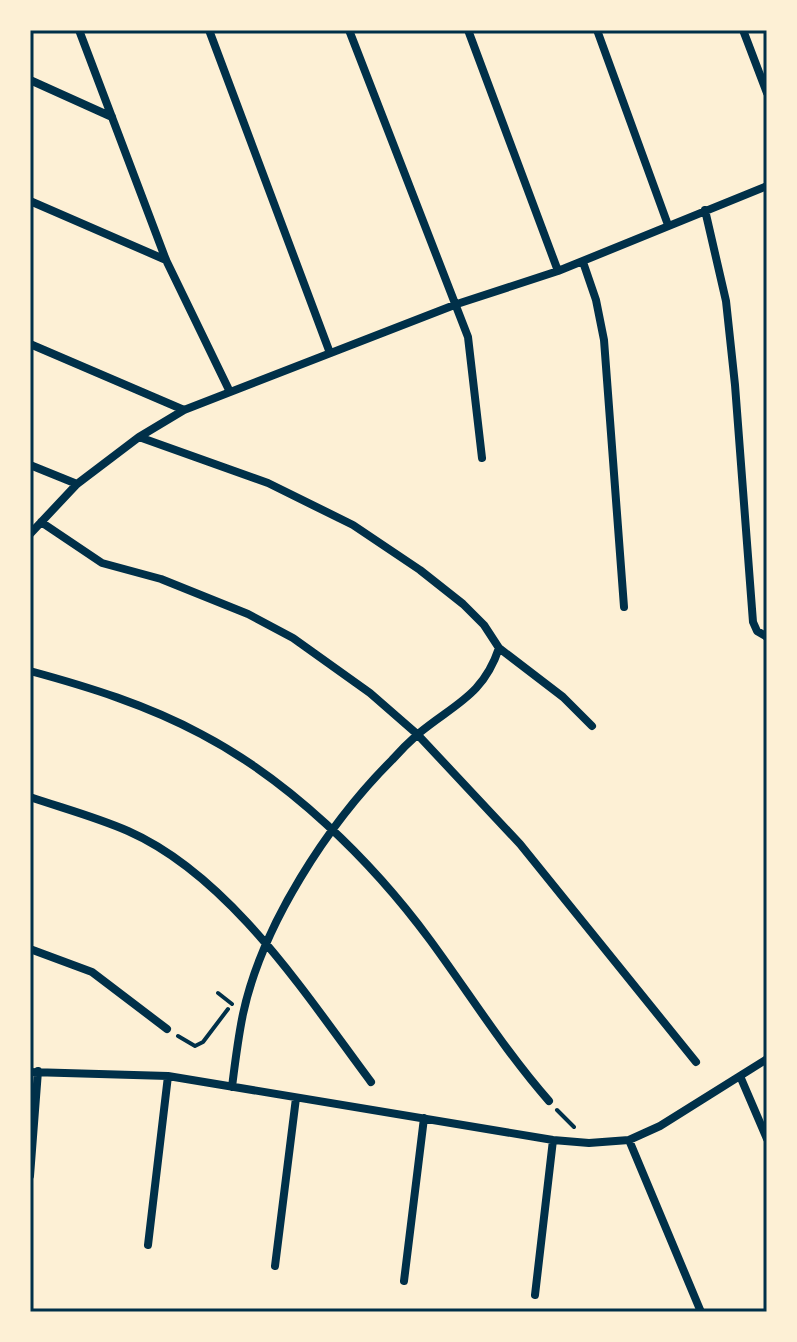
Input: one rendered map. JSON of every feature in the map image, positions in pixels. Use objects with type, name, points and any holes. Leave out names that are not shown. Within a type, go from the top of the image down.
[{"type":"street","points":[[79,30],[166,260],[229,390]]},
{"type":"street","points":[[209,30],[330,353]]},
{"type":"street","points":[[349,30],[468,337],[482,458]]},
{"type":"street","points":[[468,30],[558,271]]},
{"type":"street","points":[[597,30],[668,225]]},
{"type":"street","points":[[743,30],[767,93]]},
{"type":"street","points":[[30,80],[112,117]]},
{"type":"street","points":[[30,534],[77,484],[139,437],[184,410],[457,304],[583,262],[767,186]]},
{"type":"street","points":[[30,201],[166,260]]},
{"type":"street","points":[[705,210],[726,301],[753,622],[757,631],[767,637]]},
{"type":"street","points":[[583,262],[596,300],[604,340],[624,607]]},
{"type":"street","points":[[30,344],[184,410]]},
{"type":"street","points":[[139,437],[268,483],[353,525],[420,570],[463,604],[484,625],[499,648],[532,671],[592,726]]},
{"type":"street","points":[[30,465],[77,484]]},
{"type":"street","points":[[41,522],[102,563],[199,593],[248,614],[293,638],[370,693],[417,734],[520,844],[696,1062]]},
{"type":"street","points":[[232,1087],[243,1012],[267,945],[306,868],[367,785],[417,734],[466,701],[493,667],[499,648]]},
{"type":"street","points":[[30,671],[123,700],[202,734],[254,767],[333,829],[387,885],[429,938],[527,1077],[549,1101]]},
{"type":"street","points":[[30,797],[130,832],[178,862],[222,898],[267,945],[371,1082]]},
{"type":"street","points":[[30,949],[92,972],[167,1029]]},
{"type":"street","points":[[30,1176],[34,1072],[168,1076],[553,1140],[589,1143],[629,1140],[660,1126],[767,1059]]},
{"type":"street","points":[[148,1245],[168,1076]]},
{"type":"street","points":[[740,1076],[767,1139]]},
{"type":"street","points":[[275,1266],[296,1098]]},
{"type":"street","points":[[404,1281],[424,1118]]},
{"type":"street","points":[[535,1295],[553,1140]]},
{"type":"street","points":[[629,1140],[701,1312]]},
{"type":"path","points":[[167,1029],[195,1046],[203,1042],[232,1004]]},
{"type":"path","points":[[549,1101],[589,1143]]}]
